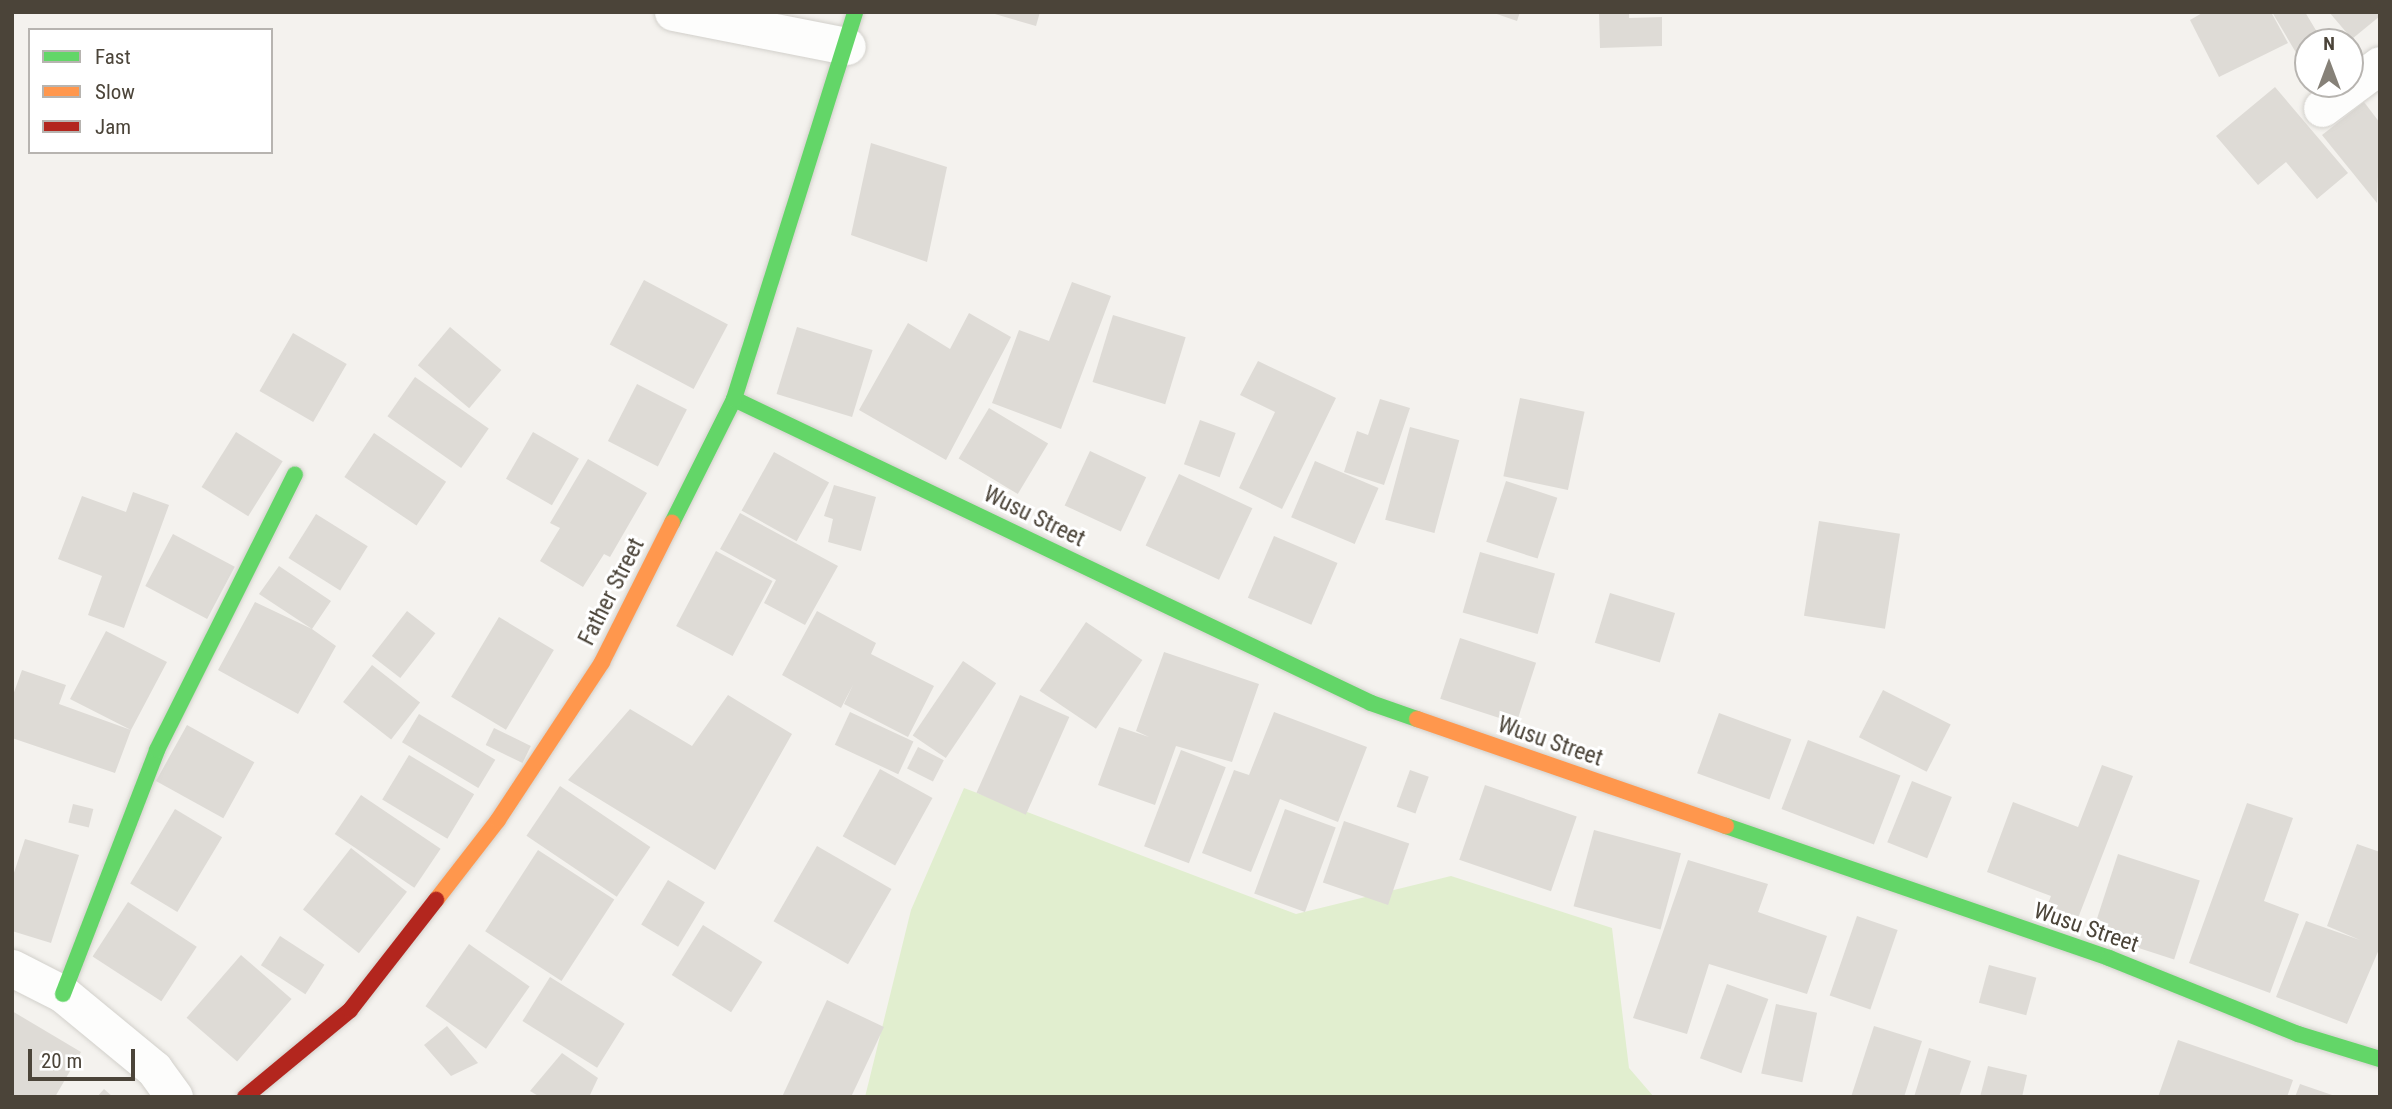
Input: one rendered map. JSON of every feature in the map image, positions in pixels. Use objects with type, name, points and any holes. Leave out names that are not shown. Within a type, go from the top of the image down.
[{"type":"street","points":[[673,12],[851,29]]},
{"type":"street","name":"Father Street","points":[[245,1097],[350,1010],[498,820],[602,662],[734,399],[851,29]]},
{"type":"street","points":[[2322,108],[2380,65]]},
{"type":"street","name":"Wusu Street","points":[[734,399],[1371,704],[2109,958],[2298,1034],[2380,1059]]},
{"type":"street","points":[[63,994],[157,750],[295,475]]},
{"type":"street","points":[[12,968],[63,994],[154,1069],[174,1097]]},
{"type":"green space","points":[[964,788],[1296,914],[1451,876],[1612,928],[1629,1068],[1654,1097],[865,1097],[911,910]]},
{"type":"building","points":[[988,12],[1040,12],[1036,26]]},
{"type":"building","points":[[1491,12],[1520,12],[1517,21]]},
{"type":"building","points":[[1599,12],[1629,12],[1629,18],[1662,17],[1662,46],[1600,48]]},
{"type":"building","points":[[2204,12],[2271,12],[2288,43],[2219,77],[2190,20]]},
{"type":"building","points":[[2272,12],[2305,12],[2315,28],[2294,28],[2294,49]]},
{"type":"building","points":[[2329,12],[2380,12],[2380,16],[2364,29],[2343,28]]},
{"type":"building","points":[[2275,87],[2348,173],[2317,199],[2286,162],[2258,185],[2216,136]]},
{"type":"building","points":[[2364,102],[2380,123],[2377,203],[2322,135]]},
{"type":"building","points":[[871,143],[947,167],[927,262],[851,235]]},
{"type":"building","points":[[644,280],[728,325],[694,389],[610,344]]},
{"type":"building","points":[[1072,282],[1111,296],[1061,429],[992,403],[1019,330],[1049,341]]},
{"type":"building","points":[[969,313],[1011,337],[946,460],[859,410],[908,323],[950,349]]},
{"type":"building","points":[[1113,315],[1186,337],[1165,404],[1093,382]]},
{"type":"building","points":[[450,327],[501,370],[469,408],[418,365]]},
{"type":"building","points":[[797,327],[873,350],[852,417],[777,394]]},
{"type":"building","points":[[293,333],[347,364],[313,422],[260,391]]},
{"type":"building","points":[[1258,361],[1336,398],[1282,509],[1239,488],[1275,412],[1240,395]]},
{"type":"building","points":[[415,377],[489,429],[461,468],[387,416]]},
{"type":"building","points":[[637,384],[687,409],[658,466],[608,441]]},
{"type":"building","points":[[1520,398],[1585,412],[1568,490],[1503,476]]},
{"type":"building","points":[[1380,399],[1410,408],[1384,485],[1344,472],[1357,431],[1368,435]]},
{"type":"building","points":[[989,408],[1048,444],[1018,494],[959,459]]},
{"type":"building","points":[[1200,420],[1236,433],[1220,477],[1184,464]]},
{"type":"building","points":[[1410,427],[1459,440],[1434,533],[1385,520]]},
{"type":"building","points":[[236,432],[283,461],[248,516],[202,487]]},
{"type":"building","points":[[533,432],[579,459],[552,505],[506,479]]},
{"type":"building","points":[[374,433],[446,482],[416,526],[344,477]]},
{"type":"building","points":[[1090,451],[1146,477],[1121,532],[1065,505]]},
{"type":"building","points":[[774,452],[829,483],[797,541],[742,511]]},
{"type":"building","points":[[588,459],[647,493],[610,557],[604,554],[583,587],[540,561],[560,528],[550,523]]},
{"type":"building","points":[[1315,461],[1379,488],[1355,544],[1291,517]]},
{"type":"building","points":[[1179,474],[1252,508],[1219,580],[1146,546]]},
{"type":"building","points":[[1506,481],[1557,498],[1538,559],[1486,542]]},
{"type":"building","points":[[834,485],[876,497],[861,551],[828,542],[833,519],[824,516]]},
{"type":"building","points":[[133,492],[169,505],[124,628],[88,615],[102,576],[58,559],[82,496],[126,512]]},
{"type":"building","points":[[740,513],[838,566],[805,625],[764,603],[776,580],[720,549]]},
{"type":"building","points":[[316,514],[368,546],[340,590],[288,558]]},
{"type":"building","points":[[1819,521],[1900,534],[1885,629],[1804,616]]},
{"type":"building","points":[[173,534],[235,567],[207,619],[145,586]]},
{"type":"building","points":[[1274,536],[1338,563],[1311,625],[1248,598]]},
{"type":"building","points":[[716,551],[773,581],[733,656],[676,626]]},
{"type":"building","points":[[1480,552],[1555,573],[1538,634],[1463,613]]},
{"type":"building","points":[[279,566],[331,601],[312,629],[259,594]]},
{"type":"building","points":[[1610,593],[1675,613],[1660,663],[1595,643]]},
{"type":"building","points":[[255,602],[312,629],[336,646],[298,714],[218,670]]},
{"type":"building","points":[[407,611],[435,633],[400,678],[372,656]]},
{"type":"building","points":[[817,611],[876,643],[871,654],[934,686],[908,737],[844,704],[853,685],[841,708],[782,675]]},
{"type":"building","points":[[499,617],[554,650],[506,730],[451,697]]},
{"type":"building","points":[[1086,622],[1142,660],[1096,729],[1040,691]]},
{"type":"building","points":[[106,631],[167,662],[131,730],[70,699]]},
{"type":"building","points":[[1460,638],[1536,663],[1516,724],[1440,699]]},
{"type":"building","points":[[1164,652],[1259,684],[1232,762],[1176,746],[1155,805],[1098,785],[1119,727],[1149,737],[1136,731]]},
{"type":"building","points":[[963,661],[996,683],[946,758],[913,736]]},
{"type":"building","points":[[372,665],[420,703],[391,740],[343,702]]},
{"type":"building","points":[[22,670],[66,685],[59,704],[131,730],[115,773],[12,738],[12,698]]},
{"type":"building","points":[[1883,690],[1951,725],[1927,772],[1859,737]]},
{"type":"building","points":[[728,695],[792,734],[715,870],[568,780],[630,709],[692,746]]},
{"type":"building","points":[[1020,695],[1069,717],[1026,815],[976,793]]},
{"type":"building","points":[[850,712],[913,742],[898,774],[835,745]]},
{"type":"building","points":[[1274,712],[1367,747],[1338,822],[1280,799],[1251,872],[1202,853],[1234,770],[1249,775]]},
{"type":"building","points":[[1719,713],[1791,739],[1769,799],[1697,773]]},
{"type":"building","points":[[419,714],[495,760],[478,788],[402,742]]},
{"type":"building","points":[[187,725],[254,762],[223,818],[156,781]]},
{"type":"building","points":[[494,728],[531,746],[523,763],[486,745]]},
{"type":"building","points":[[1808,740],[1900,775],[1874,845],[1781,809]]},
{"type":"building","points":[[918,747],[944,760],[933,782],[907,768]]},
{"type":"building","points":[[1181,750],[1226,767],[1189,863],[1144,846]]},
{"type":"building","points":[[409,755],[474,794],[447,839],[382,800]]},
{"type":"building","points":[[2102,765],[2133,776],[2073,931],[2042,919],[2051,896],[1987,872],[2013,802],[2078,827]]},
{"type":"building","points":[[880,769],[932,798],[895,865],[843,836]]},
{"type":"building","points":[[1410,770],[1429,777],[1415,813],[1397,807]]},
{"type":"building","points":[[1912,781],[1952,797],[1927,858],[1887,842]]},
{"type":"building","points":[[1485,785],[1577,817],[1551,891],[1459,860]]},
{"type":"building","points":[[560,786],[650,847],[617,897],[526,836]]},
{"type":"building","points":[[361,795],[441,849],[414,888],[335,834]]},
{"type":"building","points":[[2247,803],[2293,818],[2264,901],[2299,914],[2270,993],[2189,963]]},
{"type":"building","points":[[73,804],[93,809],[89,828],[68,822]]},
{"type":"building","points":[[175,809],[222,837],[177,912],[130,884]]},
{"type":"building","points":[[1285,809],[1336,827],[1305,912],[1254,894]]},
{"type":"building","points":[[1344,821],[1409,843],[1388,905],[1323,882]]},
{"type":"building","points":[[1594,830],[1681,853],[1660,930],[1574,906]]},
{"type":"building","points":[[25,839],[79,855],[51,943],[12,931],[12,879]]},
{"type":"building","points":[[2357,844],[2380,852],[2380,947],[2347,1024],[2276,997],[2306,921],[2360,940],[2327,926]]},
{"type":"building","points":[[817,846],[891,889],[848,964],[774,921]]},
{"type":"building","points":[[351,848],[407,892],[359,953],[303,909]]},
{"type":"building","points":[[538,850],[614,900],[561,981],[485,931]]},
{"type":"building","points":[[2118,854],[2200,881],[2174,960],[2092,933]]},
{"type":"building","points":[[1688,860],[1768,884],[1758,912],[1827,936],[1807,994],[1709,964],[1687,1034],[1633,1018]]},
{"type":"building","points":[[668,880],[705,902],[678,947],[641,925]]},
{"type":"building","points":[[128,902],[197,947],[161,1001],[93,957]]},
{"type":"building","points":[[1857,916],[1898,930],[1870,1009],[1830,995]]},
{"type":"building","points":[[703,925],[762,962],[731,1012],[672,975]]},
{"type":"building","points":[[280,936],[324,965],[305,994],[261,965]]},
{"type":"building","points":[[469,944],[530,986],[486,1049],[425,1006]]},
{"type":"building","points":[[241,955],[292,999],[237,1062],[187,1018]]},
{"type":"building","points":[[1989,965],[2036,978],[2026,1015],[1979,1003]]},
{"type":"building","points":[[550,977],[625,1024],[597,1068],[522,1021]]},
{"type":"building","points":[[1727,984],[1768,999],[1741,1073],[1700,1058]]},
{"type":"building","points":[[827,1000],[884,1027],[851,1097],[782,1097]]},
{"type":"building","points":[[1776,1004],[1817,1013],[1802,1082],[1761,1073]]},
{"type":"building","points":[[12,1011],[81,1052],[55,1097],[12,1097]]},
{"type":"building","points":[[447,1026],[478,1063],[451,1076],[424,1045]]},
{"type":"building","points":[[1874,1026],[1922,1041],[1904,1097],[1851,1097]]},
{"type":"building","points":[[2178,1040],[2293,1080],[2287,1097],[2158,1097]]},
{"type":"building","points":[[1929,1048],[1971,1061],[1959,1097],[1914,1097]]},
{"type":"building","points":[[562,1053],[598,1078],[589,1097],[540,1097],[530,1091]]},
{"type":"building","points":[[1988,1066],[2027,1075],[2022,1097],[1980,1097]]},
{"type":"building","points":[[2300,1084],[2335,1096],[2335,1097],[2295,1097]]},
{"type":"building","points":[[104,1089],[113,1097],[97,1097]]},
{"type":"traffic: fast","points":[[672,523],[734,399],[855,12]]},
{"type":"traffic: fast","points":[[734,399],[1371,703],[1417,719]]},
{"type":"traffic: fast","points":[[63,994],[157,750],[295,475]]},
{"type":"traffic: fast","points":[[1726,826],[2109,958],[2298,1034],[2380,1059]]},
{"type":"traffic: slow","points":[[436,900],[498,820],[602,662],[672,523]]},
{"type":"traffic: slow","points":[[1417,719],[1726,826]]},
{"type":"traffic: jam","points":[[245,1097],[350,1010],[436,900]]}]
